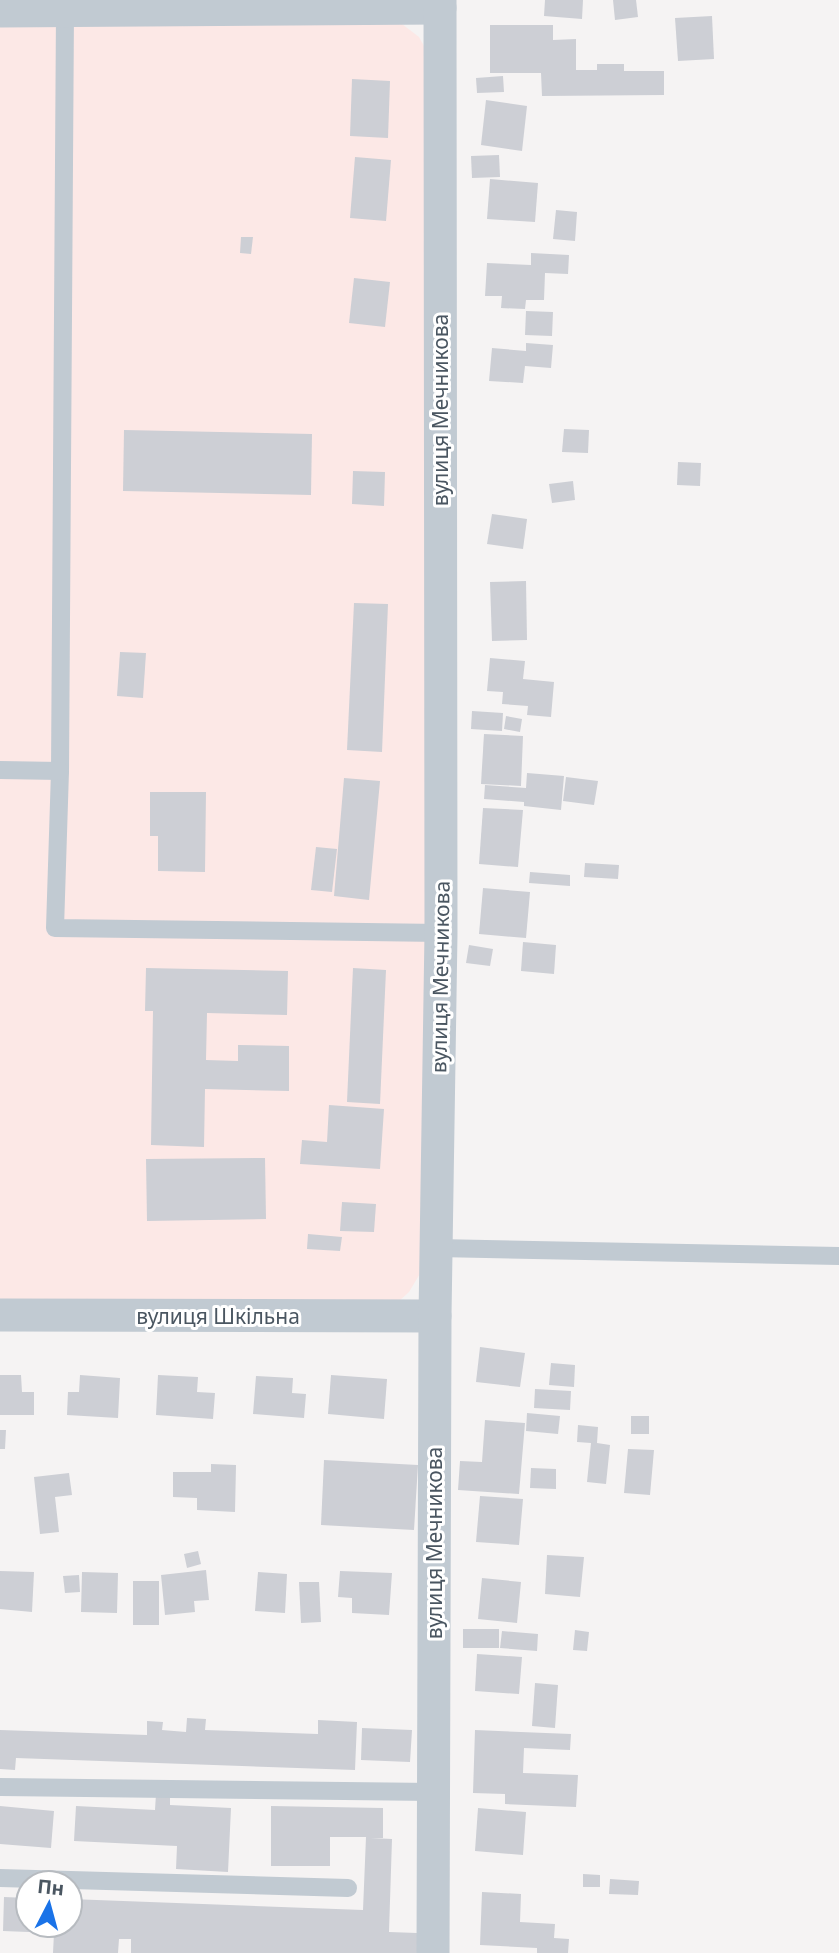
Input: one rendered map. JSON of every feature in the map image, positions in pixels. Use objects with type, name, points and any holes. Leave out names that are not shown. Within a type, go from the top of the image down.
[{"type":"street","points":[[0,11],[440,4]]},
{"type":"street","name":"вулиця Мечникова","points":[[433,1953],[435,1316],[441,933],[440,4]]},
{"type":"street","name":"вулиця Шкільна","points":[[0,1315],[435,1316]]},
{"type":"lane","points":[[65,11],[60,772],[55,928],[441,933]]},
{"type":"lane","points":[[0,770],[60,772]]},
{"type":"lane","points":[[437,1248],[839,1256]]},
{"type":"lane","points":[[0,1787],[433,1792]]},
{"type":"lane","points":[[0,1878],[348,1888]]},
{"type":"shaded area","points":[[0,20],[402,24],[419,37],[430,57],[425,1205],[421,1272],[409,1292],[398,1302],[0,1303]]},
{"type":"building","points":[[545,0],[583,0],[582,19],[544,16]]},
{"type":"building","points":[[613,0],[636,0],[638,17],[615,20]]},
{"type":"building","points":[[712,16],[714,59],[678,61],[675,18]]},
{"type":"building","points":[[490,25],[553,25],[553,40],[576,39],[576,70],[597,70],[597,64],[624,64],[624,71],[664,71],[664,95],[542,96],[541,73],[490,73]]},
{"type":"building","points":[[503,76],[504,92],[477,93],[476,78]]},
{"type":"building","points":[[352,79],[390,81],[388,138],[350,136]]},
{"type":"building","points":[[486,100],[527,106],[522,151],[481,145]]},
{"type":"building","points":[[499,155],[500,177],[472,178],[471,156]]},
{"type":"building","points":[[355,157],[391,160],[386,221],[350,218]]},
{"type":"building","points":[[490,179],[538,183],[535,222],[487,219]]},
{"type":"building","points":[[556,210],[577,212],[575,241],[553,239]]},
{"type":"building","points":[[241,237],[253,237],[251,254],[240,253]]},
{"type":"building","points":[[531,253],[569,255],[568,274],[545,273],[544,300],[526,300],[525,309],[501,308],[502,296],[485,296],[487,263],[531,265]]},
{"type":"building","points":[[354,278],[390,282],[385,327],[349,323]]},
{"type":"building","points":[[526,311],[553,312],[552,336],[525,335]]},
{"type":"building","points":[[526,343],[553,345],[551,368],[525,366],[523,383],[489,381],[492,348],[526,351]]},
{"type":"building","points":[[564,429],[589,430],[588,453],[562,452]]},
{"type":"building","points":[[124,430],[312,434],[311,495],[123,491]]},
{"type":"building","points":[[678,462],[701,463],[700,486],[677,485]]},
{"type":"building","points":[[353,471],[385,472],[384,506],[352,504]]},
{"type":"building","points":[[573,481],[575,500],[552,503],[549,484]]},
{"type":"building","points":[[492,514],[527,519],[523,549],[487,544]]},
{"type":"building","points":[[526,581],[527,640],[492,641],[490,582]]},
{"type":"building","points":[[354,603],[388,604],[382,752],[347,750]]},
{"type":"building","points":[[120,652],[146,653],[143,698],[117,696]]},
{"type":"building","points":[[490,658],[525,661],[523,679],[554,682],[551,717],[527,715],[528,706],[502,704],[503,692],[487,691]]},
{"type":"building","points":[[472,711],[503,713],[502,731],[471,729]]},
{"type":"building","points":[[506,716],[522,719],[520,732],[504,729]]},
{"type":"building","points":[[484,734],[523,736],[521,786],[481,784]]},
{"type":"building","points":[[527,773],[564,776],[561,810],[524,806],[524,802],[484,799],[485,785],[526,788]]},
{"type":"building","points":[[566,777],[598,781],[594,805],[563,801]]},
{"type":"building","points":[[344,778],[380,781],[369,900],[334,896]]},
{"type":"building","points":[[150,792],[206,792],[205,872],[158,871],[158,836],[150,836]]},
{"type":"building","points":[[483,808],[523,810],[518,867],[479,864]]},
{"type":"building","points":[[316,847],[337,849],[332,892],[311,890]]},
{"type":"building","points":[[585,863],[619,865],[618,879],[584,877]]},
{"type":"building","points":[[530,872],[570,875],[570,886],[529,883]]},
{"type":"building","points":[[483,888],[530,892],[526,938],[479,934]]},
{"type":"building","points":[[523,942],[556,945],[554,974],[521,971]]},
{"type":"building","points":[[469,945],[493,949],[490,966],[466,963]]},
{"type":"building","points":[[146,968],[288,971],[287,1015],[207,1013],[206,1060],[238,1061],[238,1045],[289,1046],[289,1091],[205,1089],[204,1147],[151,1145],[153,1011],[145,1011]]},
{"type":"building","points":[[353,968],[386,970],[380,1104],[347,1102]]},
{"type":"building","points":[[329,1105],[384,1109],[380,1169],[300,1164],[302,1140],[327,1142]]},
{"type":"building","points":[[265,1158],[266,1219],[147,1221],[146,1159]]},
{"type":"building","points":[[342,1202],[376,1204],[374,1232],[340,1231]]},
{"type":"building","points":[[308,1234],[342,1237],[340,1251],[307,1249]]},
{"type":"building","points":[[480,1347],[525,1353],[520,1387],[476,1382]]},
{"type":"building","points":[[551,1363],[575,1365],[574,1387],[549,1385]]},
{"type":"building","points":[[0,1375],[21,1375],[22,1392],[34,1392],[34,1415],[0,1415]]},
{"type":"building","points":[[80,1375],[120,1378],[118,1418],[67,1415],[68,1392],[79,1392]]},
{"type":"building","points":[[158,1375],[198,1377],[197,1392],[215,1393],[213,1419],[156,1415]]},
{"type":"building","points":[[331,1375],[387,1379],[384,1419],[328,1414]]},
{"type":"building","points":[[256,1376],[293,1378],[292,1393],[306,1394],[304,1418],[253,1414]]},
{"type":"building","points":[[535,1389],[571,1391],[570,1410],[534,1408]]},
{"type":"building","points":[[527,1413],[560,1416],[558,1434],[526,1431]]},
{"type":"building","points":[[631,1416],[649,1416],[649,1434],[631,1434]]},
{"type":"building","points":[[485,1420],[525,1423],[519,1494],[458,1490],[460,1461],[482,1462]]},
{"type":"building","points":[[578,1425],[598,1427],[597,1443],[610,1445],[606,1484],[587,1482],[591,1443],[577,1442]]},
{"type":"building","points":[[0,1430],[6,1430],[5,1449],[0,1449]]},
{"type":"building","points":[[628,1449],[654,1450],[650,1495],[624,1493]]},
{"type":"building","points":[[324,1460],[418,1465],[414,1530],[321,1525]]},
{"type":"building","points":[[211,1464],[236,1465],[235,1512],[197,1510],[197,1498],[173,1497],[173,1472],[211,1472]]},
{"type":"building","points":[[531,1468],[556,1469],[556,1489],[530,1488]]},
{"type":"building","points":[[69,1473],[72,1495],[55,1497],[59,1532],[40,1534],[34,1477]]},
{"type":"building","points":[[480,1496],[523,1499],[519,1545],[476,1542]]},
{"type":"building","points":[[198,1551],[201,1564],[187,1568],[184,1554]]},
{"type":"building","points":[[547,1555],[584,1557],[580,1597],[545,1594]]},
{"type":"building","points":[[206,1570],[209,1600],[194,1601],[195,1612],[165,1615],[161,1575]]},
{"type":"building","points":[[0,1571],[34,1572],[32,1612],[0,1609]]},
{"type":"building","points":[[340,1571],[392,1573],[389,1615],[352,1613],[352,1598],[338,1597]]},
{"type":"building","points":[[82,1572],[118,1573],[117,1613],[81,1612]]},
{"type":"building","points":[[258,1572],[287,1574],[285,1613],[255,1611]]},
{"type":"building","points":[[79,1575],[80,1592],[65,1593],[63,1576]]},
{"type":"building","points":[[482,1578],[521,1582],[517,1623],[478,1619]]},
{"type":"building","points":[[133,1581],[159,1581],[159,1625],[133,1625]]},
{"type":"building","points":[[299,1582],[319,1582],[321,1622],[301,1623]]},
{"type":"building","points":[[463,1629],[499,1629],[499,1648],[463,1648]]},
{"type":"building","points":[[575,1630],[589,1632],[587,1651],[573,1650]]},
{"type":"building","points":[[502,1631],[538,1634],[537,1651],[500,1648]]},
{"type":"building","points":[[477,1654],[522,1657],[519,1694],[475,1691]]},
{"type":"building","points":[[535,1683],[558,1685],[555,1728],[532,1726]]},
{"type":"building","points":[[187,1718],[206,1719],[205,1730],[318,1734],[318,1720],[357,1722],[355,1770],[16,1758],[15,1770],[0,1769],[0,1730],[147,1735],[147,1721],[163,1722],[162,1730],[186,1732]]},
{"type":"building","points":[[362,1728],[412,1730],[410,1762],[361,1760]]},
{"type":"building","points":[[475,1730],[571,1734],[570,1750],[524,1748],[523,1773],[578,1775],[576,1807],[505,1804],[505,1794],[473,1793]]},
{"type":"building","points":[[156,1794],[170,1795],[170,1805],[231,1808],[228,1872],[176,1869],[177,1846],[74,1841],[76,1806],[155,1810]]},
{"type":"building","points":[[0,1806],[54,1811],[51,1848],[0,1844]]},
{"type":"building","points":[[271,1806],[383,1808],[383,1838],[371,1838],[392,1839],[389,1932],[417,1933],[417,1953],[131,1953],[131,1939],[119,1939],[118,1953],[53,1953],[54,1939],[84,1939],[84,1900],[363,1910],[366,1837],[330,1837],[330,1866],[271,1866]]},
{"type":"building","points":[[478,1808],[526,1812],[523,1855],[475,1851]]},
{"type":"building","points":[[583,1874],[600,1875],[600,1887],[583,1887]]},
{"type":"building","points":[[610,1879],[639,1881],[638,1895],[609,1894]]},
{"type":"building","points":[[482,1892],[521,1894],[520,1922],[555,1924],[554,1938],[569,1939],[568,1953],[537,1953],[537,1948],[480,1945]]},
{"type":"building","points":[[4,1897],[14,1897],[14,1931],[3,1931]]}]
